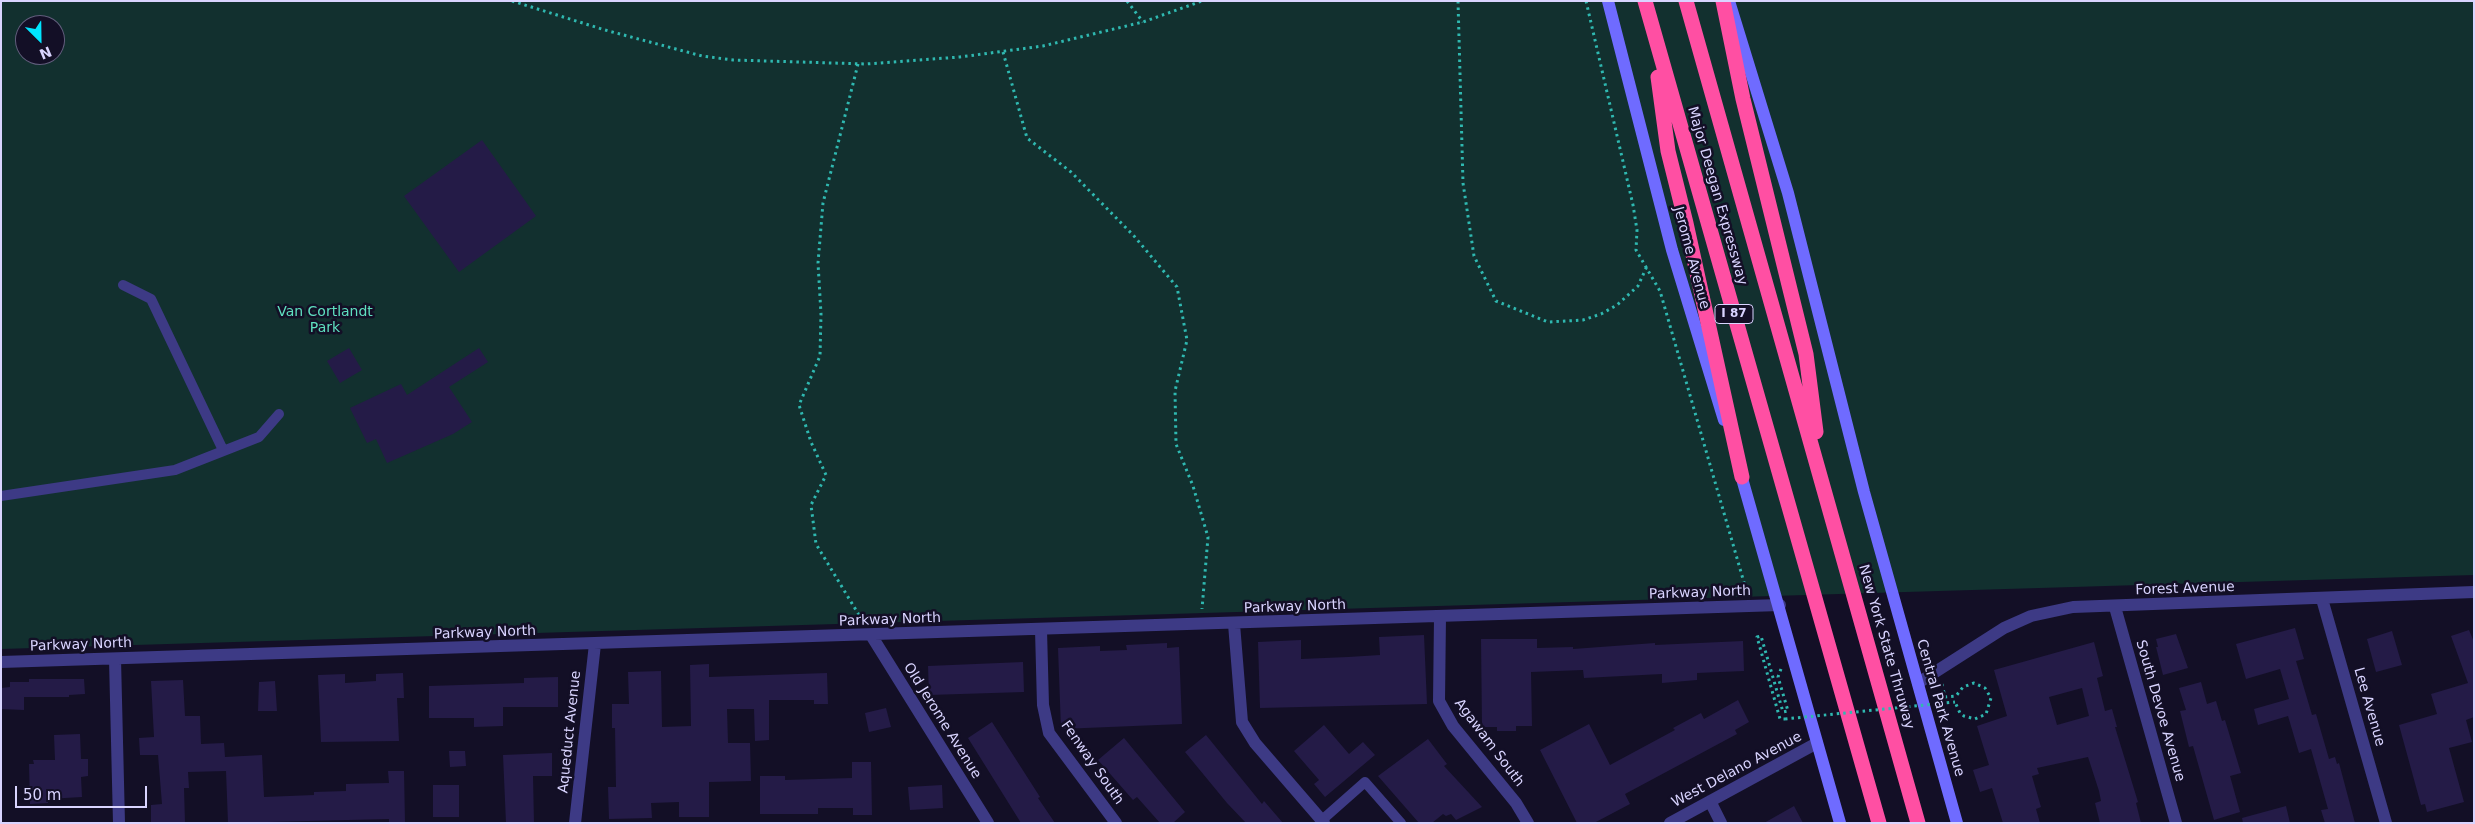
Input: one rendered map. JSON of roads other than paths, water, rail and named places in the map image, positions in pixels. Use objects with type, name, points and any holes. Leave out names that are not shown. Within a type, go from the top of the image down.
[{"type":"highway","name":"Major Deegan Expressway","points":[[1645,1],[1879,823]]},
{"type":"highway","name":"Major Deegan Expressway","points":[[1686,1],[1822,480]]},
{"type":"highway","points":[[1723,1],[1743,99],[1806,354],[1822,480]]},
{"type":"highway","points":[[1652,26],[1668,152],[1686,223],[1742,477]]},
{"type":"highway","name":"New York State Thruway","points":[[1822,480],[1918,823]]},
{"type":"main road","name":"Jerome Avenue","points":[[1608,1],[1688,305],[1780,605]]},
{"type":"main road","name":"Central Park Avenue","points":[[1729,1],[1790,202],[1849,436],[1957,823]]},
{"type":"main road","points":[[1780,605],[1840,823]]},
{"type":"street","name":"Forest Avenue","points":[[1918,683],[2004,628],[2031,616],[2073,607],[2474,592]]},
{"type":"street","name":"Lee Avenue","points":[[2322,599],[2386,823]]},
{"type":"street","name":"Parkway North","points":[[1,662],[1440,618],[1780,605]]},
{"type":"street","name":"South Devoe Avenue","points":[[2115,606],[2176,823]]},
{"type":"street","name":"Agawam South","points":[[1440,618],[1439,701],[1453,726],[1516,803],[1528,823]]},
{"type":"street","points":[[1234,624],[1242,722],[1254,743],[1323,821]]},
{"type":"street","name":"Fenway South","points":[[1042,630],[1044,705],[1049,733],[1116,823]]},
{"type":"street","name":"Old Jerome Avenue","points":[[872,635],[988,823]]},
{"type":"street","name":"Aqueduct Avenue","points":[[574,823],[595,644]]},
{"type":"street","points":[[116,659],[119,823]]},
{"type":"street","name":"West Delano Avenue","points":[[1670,823],[1818,743]]},
{"type":"street","points":[[1710,801],[1721,823]]},
{"type":"lane","points":[[123,285],[151,299],[223,450]]},
{"type":"lane","points":[[1,496],[175,470],[259,437],[279,414]]},
{"type":"lane","points":[[1323,821],[1365,782],[1401,823]]},
{"type":"park label","name":"Van Cortlandt Park","points":[[325,320]]}]
